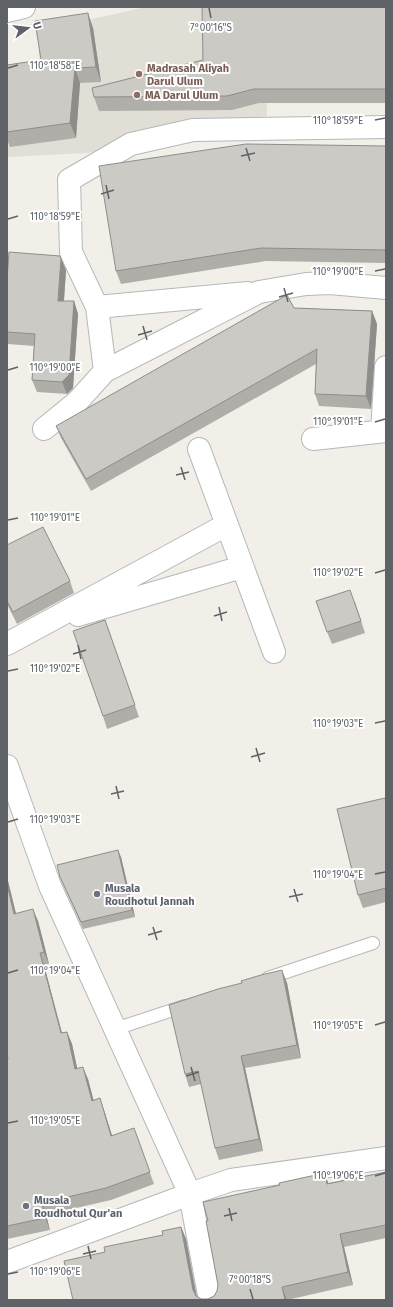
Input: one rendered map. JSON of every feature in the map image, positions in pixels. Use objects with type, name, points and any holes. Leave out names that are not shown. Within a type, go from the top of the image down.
[{"type":"street","points":[[7,10],[24,7]]},
{"type":"street","points":[[105,371],[97,307],[71,252],[69,180],[131,144],[193,130],[386,127]]},
{"type":"street","points":[[97,307],[259,292],[306,284],[330,283],[386,288]]},
{"type":"street","points":[[44,429],[77,402],[105,371],[259,292]]},
{"type":"street","points":[[312,438],[384,431],[386,367]]},
{"type":"street","points":[[199,450],[274,652]]},
{"type":"street","points":[[7,644],[226,525]]},
{"type":"street","points":[[36,628],[242,566]]},
{"type":"street","points":[[7,766],[50,886],[190,1194],[210,1300]]},
{"type":"street","points":[[7,1262],[231,1180],[386,1158]]},
{"type":"lane","points":[[260,981],[373,943]]},
{"type":"lane","points":[[115,1029],[199,1001]]},
{"type":"shaded area","name":"MA Darul Ulum","points":[[146,7],[264,7],[267,116],[161,131],[89,153],[7,157],[7,73],[40,69],[38,31]]},
{"type":"building","points":[[202,7],[386,7],[386,89],[254,89],[227,96],[94,97],[92,88],[203,60]]},
{"type":"building","points":[[88,13],[96,67],[75,68],[70,123],[7,132],[7,65],[41,60],[35,21]]},
{"type":"building","points":[[246,144],[386,146],[386,250],[261,248],[116,271],[99,166]]},
{"type":"building","points":[[9,252],[60,256],[61,258],[58,301],[74,301],[69,375],[62,382],[32,380],[35,334],[7,332],[7,280]]},
{"type":"building","points":[[287,295],[294,308],[372,311],[366,396],[315,394],[317,349],[86,479],[56,426]]},
{"type":"building","points":[[43,527],[70,581],[13,612],[7,601],[7,545]]},
{"type":"building","points":[[350,590],[361,621],[327,632],[316,601]]},
{"type":"building","points":[[105,620],[135,705],[103,716],[73,631]]},
{"type":"building","points":[[385,798],[386,888],[358,895],[337,809]]},
{"type":"building","name":"Musala Roudhotul Jannah","points":[[118,850],[132,910],[81,922],[60,877],[57,865]]},
{"type":"building","points":[[7,884],[14,914],[33,909],[44,952],[40,953],[61,1033],[67,1032],[75,1069],[83,1067],[92,1101],[100,1098],[111,1136],[134,1128],[150,1172],[106,1188],[42,1203],[45,1218],[7,1226],[8,1059]]},
{"type":"building","points":[[282,970],[297,1045],[241,1056],[259,1139],[215,1148],[198,1071],[185,1074],[169,1005],[242,983],[241,981]]},
{"type":"building","points":[[386,1172],[386,1225],[340,1234],[348,1272],[282,1287],[285,1300],[73,1300],[64,1261],[105,1252],[104,1247],[163,1235],[162,1231],[181,1227],[193,1290],[196,1296],[201,1299],[208,1299],[214,1296],[218,1285],[206,1221],[208,1221],[203,1202],[280,1185],[279,1183],[325,1173],[327,1184]]},
{"type":"place","name":"Madrasah Aliyah Darul Ulum","points":[[139,74]]},
{"type":"place","name":"MA Darul Ulum","points":[[137,95]]},
{"type":"place","name":"Musala Roudhotul Jannah","points":[[97,894]]},
{"type":"place","name":"Musala Roudhotul Qur'an","points":[[26,1206]]}]
